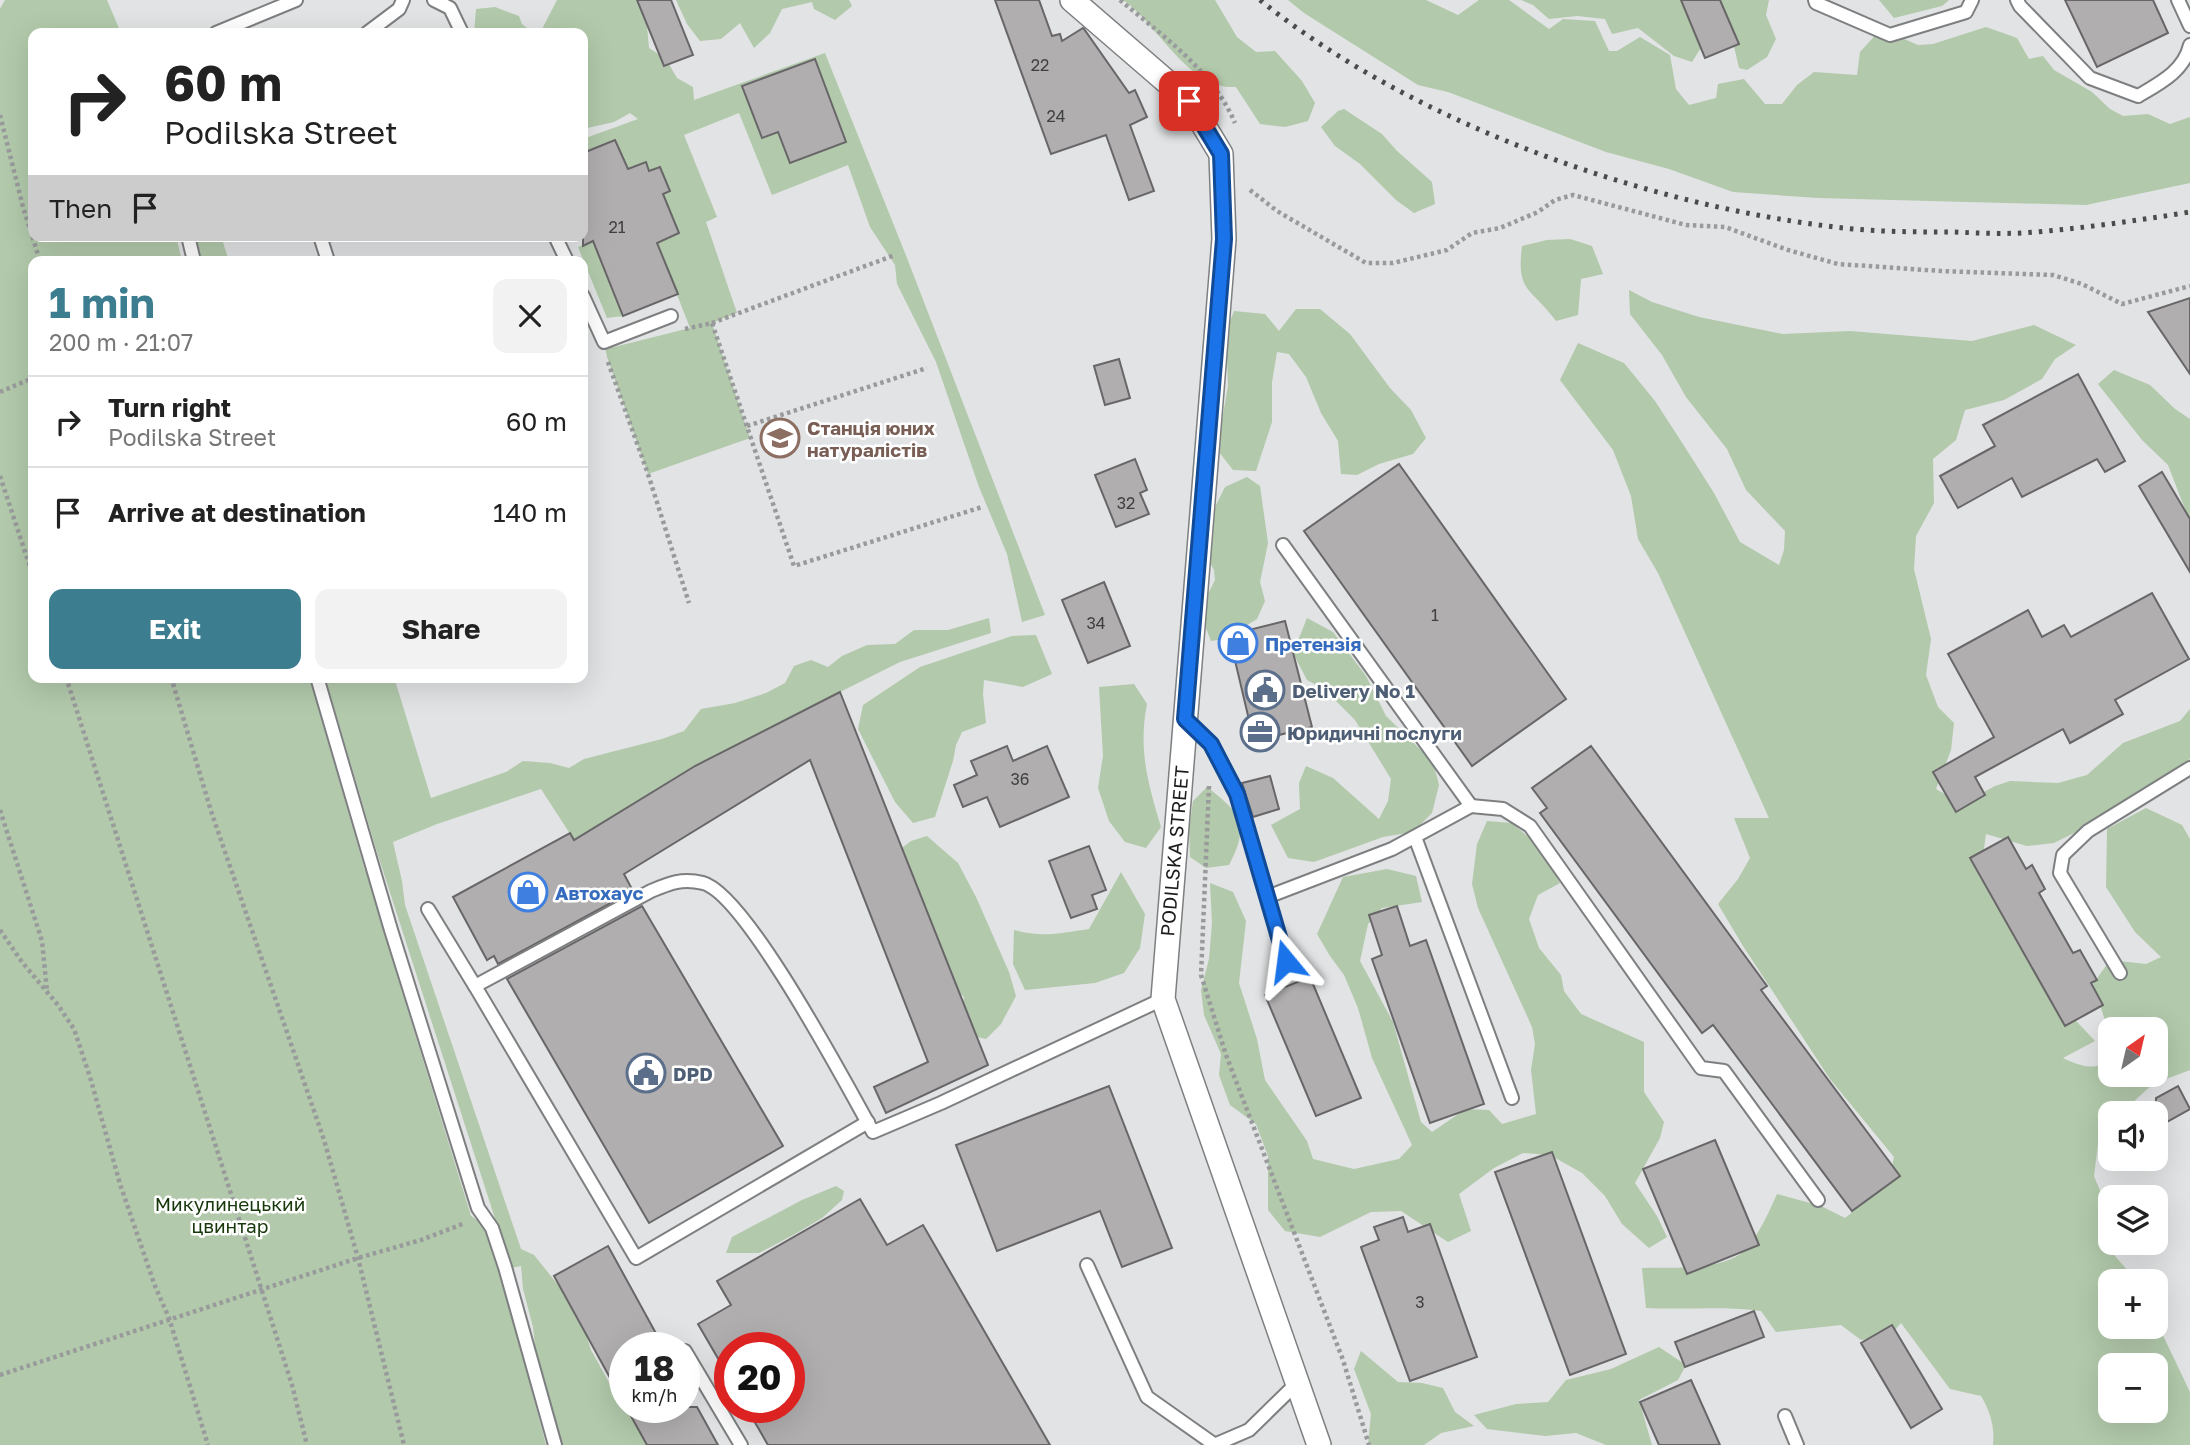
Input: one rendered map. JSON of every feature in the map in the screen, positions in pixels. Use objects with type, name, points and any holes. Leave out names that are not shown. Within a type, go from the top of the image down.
[{"type":"street","name":"PODILSKA STREET","points":[[1072,0],[1189,101],[1221,154],[1224,239],[1163,999],[1319,1445]]},
{"type":"lane","points":[[228,28],[296,0]]},
{"type":"lane","points":[[373,28],[399,9],[403,0]]},
{"type":"lane","points":[[434,0],[450,8],[460,28]]},
{"type":"lane","points":[[1815,0],[1816,3],[1890,35],[1966,12],[1972,0]]},
{"type":"lane","points":[[2017,0],[2090,78],[2138,96],[2167,78],[2187,60],[2190,45]]},
{"type":"lane","points":[[2178,0],[2190,26]]},
{"type":"lane","points":[[588,307],[604,342],[671,316]]},
{"type":"lane","points":[[1283,545],[1471,806]]},
{"type":"lane","points":[[319,683],[395,943],[478,1208],[492,1228],[505,1267],[555,1445]]},
{"type":"lane","points":[[1185,719],[1211,744],[1237,794],[1286,961]]},
{"type":"lane","points":[[2120,973],[2060,873],[2063,855],[2088,831],[2190,768]]},
{"type":"lane","points":[[1267,897],[1392,849],[1471,806],[1503,809],[1530,826],[1701,1068],[1724,1071],[1818,1200]]},
{"type":"lane","points":[[1415,837],[1512,1098]]},
{"type":"lane","points":[[475,986],[651,891],[676,880],[705,883],[735,906],[792,990],[873,1132],[1163,999]]},
{"type":"lane","points":[[428,909],[636,1258],[868,1122]]},
{"type":"lane","points":[[1087,1265],[1147,1397],[1215,1445],[1250,1430]]},
{"type":"lane","points":[[700,1376],[741,1445]]},
{"type":"lane","points":[[1242,1445],[1250,1430],[1297,1382]]},
{"type":"lane","points":[[1785,1416],[1797,1445]]},
{"type":"path","points":[[1120,0],[1198,68],[1226,101],[1240,134]]},
{"type":"path","points":[[0,115],[28,223]]},
{"type":"path","points":[[1249,179],[1250,203]]},
{"type":"path","points":[[1251,190],[1296,223],[1366,263],[1393,263],[1447,250],[1472,233],[1500,229],[1538,212],[1555,200],[1573,195],[1686,225],[1726,227],[1788,250],[1838,264],[2053,275],[2082,284],[2122,304],[2190,286]]},
{"type":"path","points":[[677,331],[712,323],[895,255]]},
{"type":"path","points":[[712,323],[794,566],[982,507]]},
{"type":"path","points":[[604,342],[689,603]]},
{"type":"path","points":[[747,426],[928,368]]},
{"type":"path","points":[[0,392],[28,380]]},
{"type":"path","points":[[0,476],[28,561]]},
{"type":"path","points":[[67,683],[292,1385],[307,1445]]},
{"type":"path","points":[[173,683],[211,811],[300,1064],[358,1258],[404,1445]]},
{"type":"path","points":[[1211,744],[1201,975],[1226,1055],[1343,1360],[1369,1445]]},
{"type":"path","points":[[0,810],[42,942],[47,992]]},
{"type":"path","points":[[0,930],[74,1029],[129,1210],[169,1318],[208,1445]]},
{"type":"path","points":[[0,1375],[169,1318],[421,1240],[465,1223],[478,1208]]},
{"type":"green space","name":"Микулинецький цвинтар","points":[[5,0],[107,0],[119,28],[28,28],[28,242],[177,242],[181,256],[28,256],[28,683],[311,683],[365,870],[376,871],[391,940],[388,946],[471,1216],[485,1225],[546,1445],[0,1445],[0,9]]},
{"type":"green space","points":[[557,0],[642,0],[645,4],[649,48],[666,59],[677,78],[693,87],[694,100],[825,53],[1045,615],[1022,622],[1007,554],[979,487],[936,362],[897,284],[895,265],[870,227],[848,165],[772,195],[739,113],[684,135],[717,217],[706,222],[737,313],[712,323],[750,438],[648,474],[604,342],[614,347],[690,328],[657,243],[679,233],[663,194],[670,190],[660,167],[649,171],[646,162],[628,169],[615,140],[588,151],[588,137],[638,119],[630,113],[614,122],[588,128],[588,28],[543,28]],"holes":[[[815,59],[846,142],[790,163],[778,132],[761,137],[752,113],[758,80]]]},
{"type":"green space","points":[[676,0],[849,0],[852,6],[835,20],[814,9],[812,2],[782,9],[770,33],[754,48],[740,23],[721,39],[700,41],[687,24]]},
{"type":"green space","points":[[1123,0],[1215,0],[1237,37],[1256,52],[1275,51],[1302,81],[1315,103],[1308,121],[1285,127],[1260,124],[1236,87],[1219,85],[1188,67]]},
{"type":"green space","points":[[1288,0],[1426,0],[1458,15],[1479,0],[1509,0],[1549,29],[1563,19],[1595,21],[1609,51],[1617,51],[1640,37],[1670,55],[1676,89],[1689,105],[1716,98],[1718,84],[1744,79],[1765,104],[1782,104],[1797,85],[1814,72],[1857,75],[1860,52],[1881,29],[1918,45],[1933,44],[1986,27],[2017,38],[2029,59],[2043,56],[2054,70],[2092,92],[2110,109],[2123,116],[2148,114],[2170,124],[2190,117],[2190,183],[2086,205],[1818,198],[1733,192],[1669,169],[1606,152],[1448,92],[1418,85],[1304,13]]},
{"type":"green space","points":[[1521,0],[1693,0],[1704,43],[1692,62],[1674,56],[1638,28],[1612,34],[1605,19],[1577,16],[1549,19],[1533,5]]},
{"type":"green space","points":[[1718,0],[1769,0],[1766,15],[1776,39],[1767,57],[1747,70],[1739,68]]},
{"type":"green space","points":[[1879,0],[1949,0],[1942,6],[1894,18]]},
{"type":"green space","points":[[495,7],[519,16],[527,28],[474,28],[476,9]]},
{"type":"green space","points":[[1344,109],[1382,134],[1432,182],[1435,204],[1414,213],[1396,200],[1360,164],[1335,146],[1321,127],[1338,111]]},
{"type":"green space","points":[[1570,239],[1592,246],[1603,274],[1581,279],[1578,315],[1556,321],[1527,288],[1521,273],[1522,246],[1547,240]]},
{"type":"green space","points":[[593,241],[623,316],[607,318],[588,271],[588,256],[582,256],[578,247]]},
{"type":"green space","points":[[197,242],[223,242],[227,256],[201,256]]},
{"type":"green space","points":[[1629,290],[1652,302],[1699,317],[1783,334],[1850,331],[1972,341],[2034,325],[2076,345],[2055,359],[2042,379],[2004,400],[1965,410],[1956,440],[1933,459],[1934,503],[1916,536],[1914,569],[1931,639],[1926,675],[1938,707],[1954,723],[1951,750],[1936,789],[1962,804],[2010,781],[2058,783],[2087,775],[2123,743],[2180,721],[2190,709],[2190,759],[2128,806],[2054,843],[2027,846],[1986,834],[1980,878],[2003,894],[2045,988],[2095,1041],[2063,1058],[2081,1065],[2098,1065],[2098,1087],[2150,1087],[2134,1101],[2098,1101],[2098,1144],[2094,1176],[2098,1186],[2098,1255],[2114,1255],[2126,1269],[2098,1269],[2098,1339],[2165,1339],[2190,1392],[2190,1445],[1993,1445],[1991,1419],[1981,1396],[1950,1389],[1901,1323],[1888,1338],[1861,1340],[1841,1325],[1776,1332],[1761,1311],[1646,1308],[1642,1268],[1704,1266],[1739,1255],[1756,1236],[1777,1194],[1821,1206],[1845,1218],[1888,1184],[1894,1157],[1830,1079],[1718,904],[1738,879],[1750,858],[1734,818],[1769,818],[1658,573],[1638,539],[1631,496],[1613,450],[1560,380],[1578,343],[1624,363],[1655,401],[1714,493],[1740,542],[1779,565],[1784,550],[1785,531],[1746,490],[1727,449],[1686,397],[1662,355],[1630,314]]},
{"type":"green space","points":[[1296,309],[1320,309],[1350,334],[1390,388],[1411,410],[1426,438],[1413,454],[1379,464],[1357,475],[1341,474],[1338,441],[1321,413],[1306,377],[1289,354],[1277,352],[1272,382],[1272,422],[1256,471],[1233,470],[1219,452],[1218,443],[1228,386],[1226,332],[1234,311],[1265,314],[1279,331]]},
{"type":"green space","points":[[2114,370],[2150,385],[2190,419],[2190,522],[2168,465],[2142,440],[2098,384]]},
{"type":"green space","points":[[1247,477],[1260,486],[1268,543],[1260,582],[1265,601],[1257,619],[1224,639],[1211,641],[1204,623],[1207,596],[1215,580],[1214,570],[1206,555],[1216,505],[1225,487]]},
{"type":"green space","points":[[989,618],[991,633],[900,662],[694,766],[574,840],[541,789],[437,824],[393,842],[405,905],[521,1249],[534,1255],[578,1310],[591,1350],[609,1382],[609,1423],[635,1423],[649,1445],[556,1445],[538,1373],[533,1327],[523,1289],[521,1266],[511,1268],[376,849],[327,683],[396,683],[431,798],[506,772],[523,761],[569,768],[584,759],[662,739],[684,731],[701,709],[735,703],[766,693],[785,683],[794,666],[811,660],[828,667],[842,656],[867,645],[895,644],[914,630],[948,630]]},
{"type":"green space","points":[[1307,618],[1333,632],[1366,676],[1386,716],[1433,762],[1439,785],[1432,813],[1413,832],[1383,837],[1314,862],[1288,858],[1271,825],[1300,809],[1299,783],[1306,766],[1333,778],[1379,819],[1388,801],[1391,779],[1355,720],[1324,689],[1307,680],[1293,653]]},
{"type":"green space","points":[[1036,635],[1052,674],[1023,687],[984,680],[986,723],[962,732],[935,817],[913,823],[895,802],[858,729],[863,705],[920,667],[1012,636]]},
{"type":"green space","points":[[1134,684],[1147,704],[1144,751],[1148,781],[1161,827],[1146,848],[1125,842],[1109,821],[1098,788],[1103,756],[1099,687]]},
{"type":"green space","points":[[1207,787],[1228,805],[1239,821],[1239,840],[1229,865],[1206,868],[1190,857],[1189,829],[1193,801]]},
{"type":"green space","points":[[2146,808],[2182,825],[2190,839],[2190,1070],[2168,1078],[2168,1017],[2104,1017],[2093,984],[2110,960],[2146,964],[2161,957],[2135,932],[2106,887],[2107,829]]},
{"type":"green space","points":[[1487,821],[1512,823],[1539,846],[1560,883],[1538,895],[1529,919],[1539,948],[1561,975],[1564,991],[1581,1014],[1644,1042],[1644,1092],[1664,1122],[1660,1138],[1635,1183],[1657,1216],[1667,1237],[1649,1248],[1622,1224],[1605,1196],[1582,1173],[1550,1155],[1523,1153],[1494,1168],[1459,1194],[1471,1231],[1448,1242],[1401,1211],[1371,1212],[1320,1237],[1285,1231],[1268,1210],[1268,1156],[1256,1124],[1230,1105],[1219,1075],[1221,1054],[1204,1015],[1201,990],[1209,959],[1212,923],[1210,883],[1233,892],[1246,921],[1239,983],[1257,1039],[1265,1080],[1307,1141],[1313,1159],[1354,1169],[1399,1159],[1412,1145],[1372,1058],[1358,1008],[1344,975],[1317,934],[1343,877],[1387,869],[1416,876],[1422,902],[1382,908],[1368,924],[1360,961],[1393,1022],[1421,1122],[1432,1132],[1466,1109],[1489,1110],[1502,1124],[1536,1114],[1531,1070],[1535,1044],[1532,1027],[1478,908],[1472,884],[1477,844]]},
{"type":"green space","points":[[927,836],[958,863],[1009,972],[1016,996],[1001,1024],[986,1039],[961,1033],[964,997],[941,976],[890,857],[911,841]]},
{"type":"green space","points":[[1121,872],[1145,914],[1140,948],[1124,973],[1095,983],[1025,990],[1013,964],[1014,930],[1042,934],[1089,929]]},
{"type":"green space","points":[[836,1186],[844,1191],[842,1200],[822,1218],[759,1253],[726,1253],[732,1237],[802,1200]]},
{"type":"green space","points":[[1659,1347],[1686,1365],[1678,1380],[1639,1400],[1652,1445],[1606,1445],[1576,1433],[1545,1436],[1487,1429],[1474,1415],[1516,1404],[1548,1402],[1566,1380],[1611,1369]]},
{"type":"green space","points":[[1361,1351],[1398,1382],[1422,1383],[1443,1388],[1455,1412],[1474,1426],[1441,1433],[1424,1445],[1368,1445],[1371,1414],[1354,1369]]},
{"type":"building","points":[[637,0],[671,0],[693,55],[664,66]]},
{"type":"building","points":[[995,0],[1039,0],[1052,36],[1060,34],[1062,41],[1083,28],[1129,93],[1135,90],[1147,117],[1130,125],[1154,191],[1129,200],[1106,135],[1051,154]]},
{"type":"building","points":[[1681,0],[1720,0],[1739,44],[1705,58]]},
{"type":"building","points":[[2065,0],[2153,0],[2168,33],[2097,67]]},
{"type":"building","points":[[815,59],[846,142],[790,163],[778,132],[762,138],[742,86]]},
{"type":"building","points":[[615,140],[628,169],[646,162],[649,171],[660,167],[670,191],[663,194],[679,233],[657,243],[678,294],[623,316],[593,241],[583,246],[583,242],[588,242],[588,151]]},
{"type":"building","points":[[2190,298],[2190,374],[2148,312]]},
{"type":"building","points":[[1119,359],[1130,398],[1105,405],[1094,366]]},
{"type":"building","points":[[2078,374],[2125,461],[2105,472],[2097,459],[2022,497],[2012,478],[1958,508],[1940,476],[1995,446],[1983,425]]},
{"type":"building","points":[[1135,459],[1147,490],[1140,493],[1149,514],[1116,527],[1095,475]]},
{"type":"building","points":[[1399,464],[1566,699],[1472,766],[1304,531]]},
{"type":"building","points":[[2162,472],[2190,519],[2190,572],[2139,486]]},
{"type":"building","points":[[1104,582],[1130,646],[1088,663],[1062,600]]},
{"type":"building","points":[[2152,593],[2189,659],[2115,700],[2123,714],[2070,743],[2063,729],[1975,777],[1985,795],[1956,812],[1933,772],[1994,737],[1948,654],[2028,610],[2042,637],[2064,625],[2071,637]]},
{"type":"building","points":[[1285,621],[1312,727],[1254,741],[1229,635]]},
{"type":"building","points":[[840,692],[988,1065],[886,1113],[874,1087],[928,1062],[810,760],[624,874],[633,891],[498,964],[494,956],[487,960],[453,897],[570,833],[574,840],[695,766]]},
{"type":"building","points":[[1007,746],[1013,761],[1047,746],[1069,797],[1000,827],[987,797],[963,807],[954,785],[977,775],[971,761]]},
{"type":"building","points":[[1591,746],[1767,986],[1761,990],[1900,1176],[1852,1211],[1713,1025],[1702,1033],[1540,813],[1547,808],[1532,788]]},
{"type":"building","points":[[1270,776],[1279,809],[1253,817],[1242,783]]},
{"type":"building","points":[[2008,837],[2026,869],[2032,865],[2045,889],[2039,893],[2073,953],[2080,950],[2097,980],[2091,983],[2103,1005],[2065,1026],[1970,858]]},
{"type":"building","points":[[1089,846],[1106,890],[1092,895],[1097,909],[1071,918],[1049,861]]},
{"type":"building","points":[[642,906],[783,1146],[649,1223],[507,979]]},
{"type":"building","points":[[1397,906],[1410,946],[1426,940],[1484,1104],[1430,1123],[1372,959],[1382,955],[1369,915]]},
{"type":"building","points":[[1310,977],[1361,1098],[1316,1116],[1265,995]]},
{"type":"building","points":[[1109,1086],[1172,1248],[1122,1267],[1100,1211],[997,1251],[956,1145]]},
{"type":"building","points":[[2178,1086],[2190,1109],[2168,1121],[2168,1101],[2156,1101],[2156,1098]]},
{"type":"building","points":[[1715,1140],[1759,1245],[1687,1274],[1643,1169]]},
{"type":"building","points":[[1552,1152],[1626,1354],[1570,1375],[1495,1172]]},
{"type":"building","points":[[860,1199],[887,1245],[923,1225],[1050,1445],[768,1445],[755,1423],[805,1423],[805,1332],[714,1332],[714,1352],[698,1324],[731,1305],[717,1281]]},
{"type":"building","points":[[1403,1217],[1408,1232],[1430,1224],[1477,1357],[1410,1381],[1361,1247],[1379,1240],[1374,1227]]},
{"type":"building","points":[[608,1246],[655,1332],[609,1332],[609,1376],[554,1276]]},
{"type":"building","points":[[1754,1311],[1764,1337],[1685,1367],[1675,1342]]},
{"type":"building","points":[[1892,1325],[1942,1409],[1911,1428],[1861,1343]]},
{"type":"building","points":[[1691,1380],[1720,1445],[1659,1445],[1640,1402]]},
{"type":"building","points":[[700,1412],[718,1445],[647,1445],[635,1423],[700,1423]]},
{"type":"railway","points":[[1260,0],[1320,44],[1385,83],[1455,119],[1528,150],[1679,198],[1827,226],[1891,231],[2022,233],[2190,212]]},
{"type":"place","name":"Станція юних натуралістів","points":[[780,438]]},
{"type":"place","name":"Претензія","points":[[1238,643]]},
{"type":"place","name":"Delivery No 1","points":[[1265,690]]},
{"type":"place","name":"Юридичні послуги","points":[[1260,732]]},
{"type":"place","name":"Автохаус","points":[[528,892]]},
{"type":"place","name":"DPD","points":[[646,1073]]},
{"type":"route","points":[[1189,101],[1221,154],[1224,239],[1185,719],[1211,744],[1237,794],[1286,961]]}]
